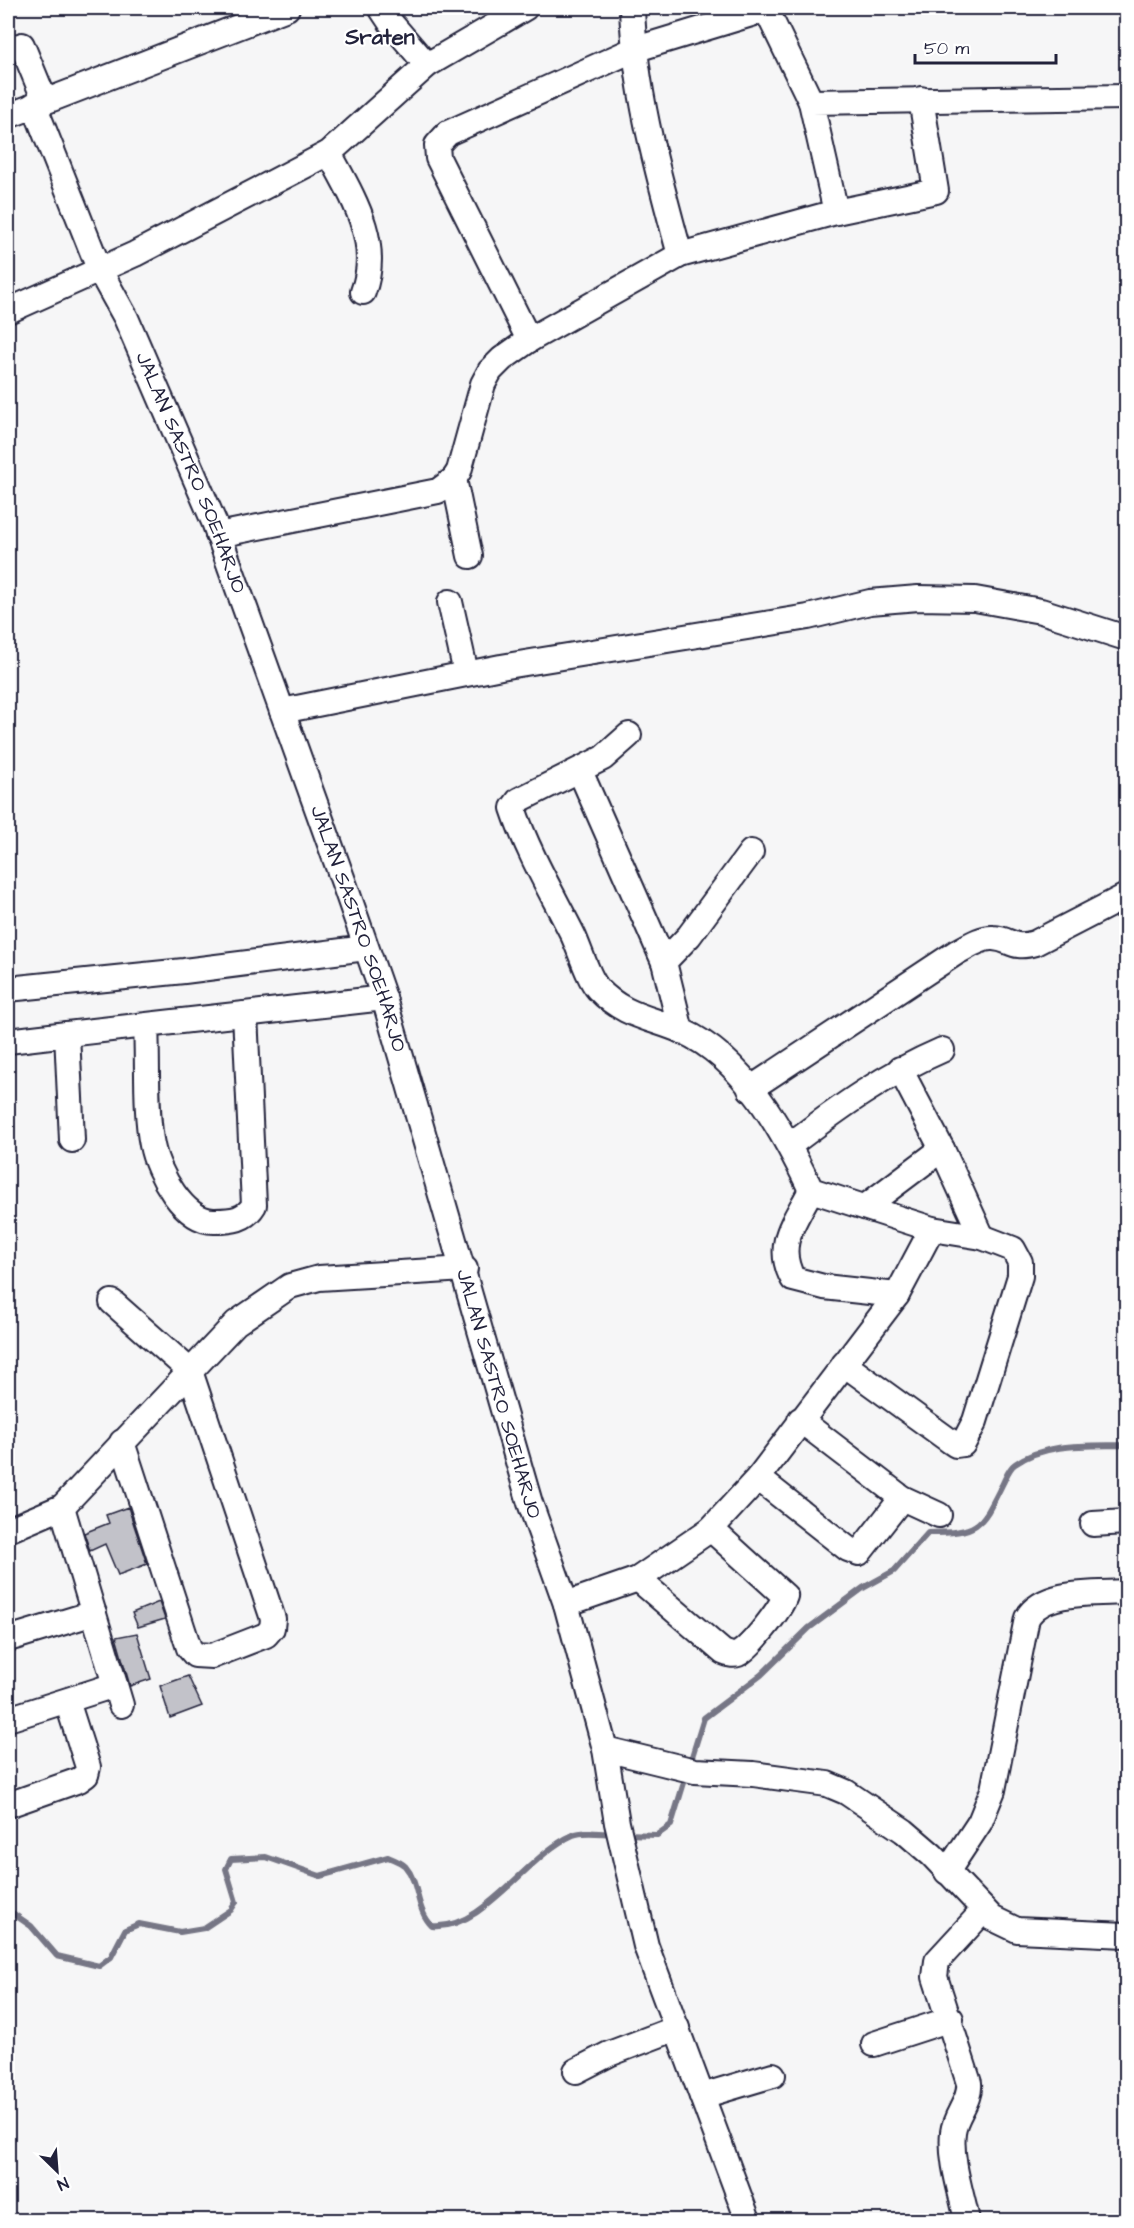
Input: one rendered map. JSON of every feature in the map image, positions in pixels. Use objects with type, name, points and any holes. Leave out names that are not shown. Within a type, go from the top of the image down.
[{"type":"street","points":[[8,116],[287,8]]},
{"type":"street","points":[[381,8],[427,64]]},
{"type":"street","points":[[8,311],[100,271],[329,153],[427,64],[525,8]]},
{"type":"street","points":[[632,8],[633,50],[648,135],[680,255]]},
{"type":"street","points":[[529,340],[438,158],[437,145],[448,133],[633,50],[769,8],[811,102],[836,212]]},
{"type":"street","name":"JALAN SASTRO SOEHARJO","points":[[22,45],[39,103],[100,271],[145,360],[218,535],[384,998],[434,1177],[465,1269],[530,1503],[566,1604],[605,1749],[623,1849],[646,1946],[748,2220]]},
{"type":"street","points":[[811,102],[1126,97]]},
{"type":"street","points":[[470,555],[454,479],[483,384],[490,371],[502,359],[529,340],[680,255],[836,212],[936,191],[921,99]]},
{"type":"street","points":[[329,153],[354,199],[368,237],[368,278],[363,292]]},
{"type":"street","points":[[218,535],[428,495],[454,479]]},
{"type":"street","points":[[282,711],[466,673],[808,617],[870,602],[918,598],[975,599],[1041,611],[1126,638]]},
{"type":"street","points":[[450,602],[466,673]]},
{"type":"street","points":[[629,735],[619,747],[580,771],[519,800],[513,808],[525,843],[597,988],[636,1017],[681,1031],[714,1049],[750,1089],[790,1145],[811,1190],[932,1229],[982,1237],[1013,1249],[1020,1262],[1020,1276],[975,1421],[963,1444],[956,1445],[950,1441],[844,1364]]},
{"type":"street","points":[[580,771],[664,962],[681,1031]]},
{"type":"street","points":[[664,962],[689,936],[751,852]]},
{"type":"street","points":[[750,1089],[957,952],[977,942],[994,938],[1022,947],[1035,943],[1126,896]]},
{"type":"street","points":[[8,989],[184,971],[366,948]]},
{"type":"street","points":[[8,1041],[384,998]]},
{"type":"street","points":[[146,1026],[151,1144],[157,1163],[182,1204],[192,1214],[206,1222],[234,1221],[249,1214],[254,1205],[245,1014]]},
{"type":"street","points":[[67,1034],[72,1140]]},
{"type":"street","points":[[790,1145],[840,1107],[900,1069],[942,1050]]},
{"type":"street","points":[[900,1069],[942,1149],[982,1237]]},
{"type":"street","points":[[865,1207],[942,1149]]},
{"type":"street","points":[[811,1190],[784,1243],[785,1264],[793,1279],[824,1287],[897,1295]]},
{"type":"street","points":[[566,1604],[638,1579],[711,1529],[758,1478],[897,1295],[932,1229]]},
{"type":"street","points":[[8,1530],[62,1507],[236,1323],[290,1286],[319,1278],[465,1269]]},
{"type":"street","points":[[112,1302],[190,1371],[273,1619],[272,1628],[266,1635],[212,1656],[195,1655],[189,1648],[122,1442]]},
{"type":"street","points":[[800,1420],[902,1498],[939,1515]]},
{"type":"street","points":[[758,1478],[848,1549],[860,1553],[902,1498]]},
{"type":"street","points":[[8,1719],[67,1701],[118,1695],[62,1507]]},
{"type":"street","points":[[1093,1524],[1126,1522]]},
{"type":"street","points":[[638,1579],[723,1652],[731,1655],[738,1654],[765,1625],[785,1596],[711,1529]]},
{"type":"street","points":[[947,1872],[980,1822],[993,1790],[1027,1618],[1032,1609],[1071,1596],[1126,1592]]},
{"type":"street","points":[[8,1639],[94,1613]]},
{"type":"street","points":[[8,1805],[79,1780],[86,1775],[88,1767],[67,1701]]},
{"type":"street","points":[[605,1749],[670,1767],[695,1771],[753,1774],[827,1784],[846,1792],[904,1831],[992,1918],[1017,1930],[1126,1935]]},
{"type":"street","points":[[967,2220],[952,2146],[954,2128],[970,2092],[951,2019],[935,1977],[937,1961],[984,1910]]},
{"type":"street","points":[[874,2044],[951,2019]]},
{"type":"street","points":[[576,2071],[609,2054],[677,2028]]},
{"type":"street","points":[[702,2096],[773,2075]]},
{"type":"building","points":[[128,1507],[147,1564],[118,1575],[105,1544],[90,1551],[84,1533],[109,1523],[106,1515]]},
{"type":"building","points":[[159,1602],[165,1619],[138,1627],[132,1613]]},
{"type":"building","points":[[137,1633],[151,1679],[130,1686],[116,1637]]},
{"type":"building","points":[[188,1676],[202,1706],[170,1718],[160,1686]]},
{"type":"waterway","points":[[690,1763],[704,1718],[761,1675],[809,1628],[863,1588],[894,1571],[928,1533],[959,1531],[977,1524],[989,1509],[1015,1464],[1027,1457],[1054,1449],[1126,1445]]},
{"type":"waterway","points":[[625,1834],[657,1835],[671,1825],[686,1776]]},
{"type":"waterway","points":[[8,1910],[31,1926],[57,1956],[99,1966],[111,1957],[125,1930],[139,1924],[180,1932],[204,1928],[231,1910],[236,1902],[226,1869],[231,1859],[266,1857],[320,1876],[388,1857],[403,1865],[410,1873],[423,1912],[432,1926],[451,1924],[469,1917],[487,1905],[538,1859],[573,1835],[588,1832],[615,1834]]},
{"type":"district","name":"Sraten","points":[[380,37]]}]
